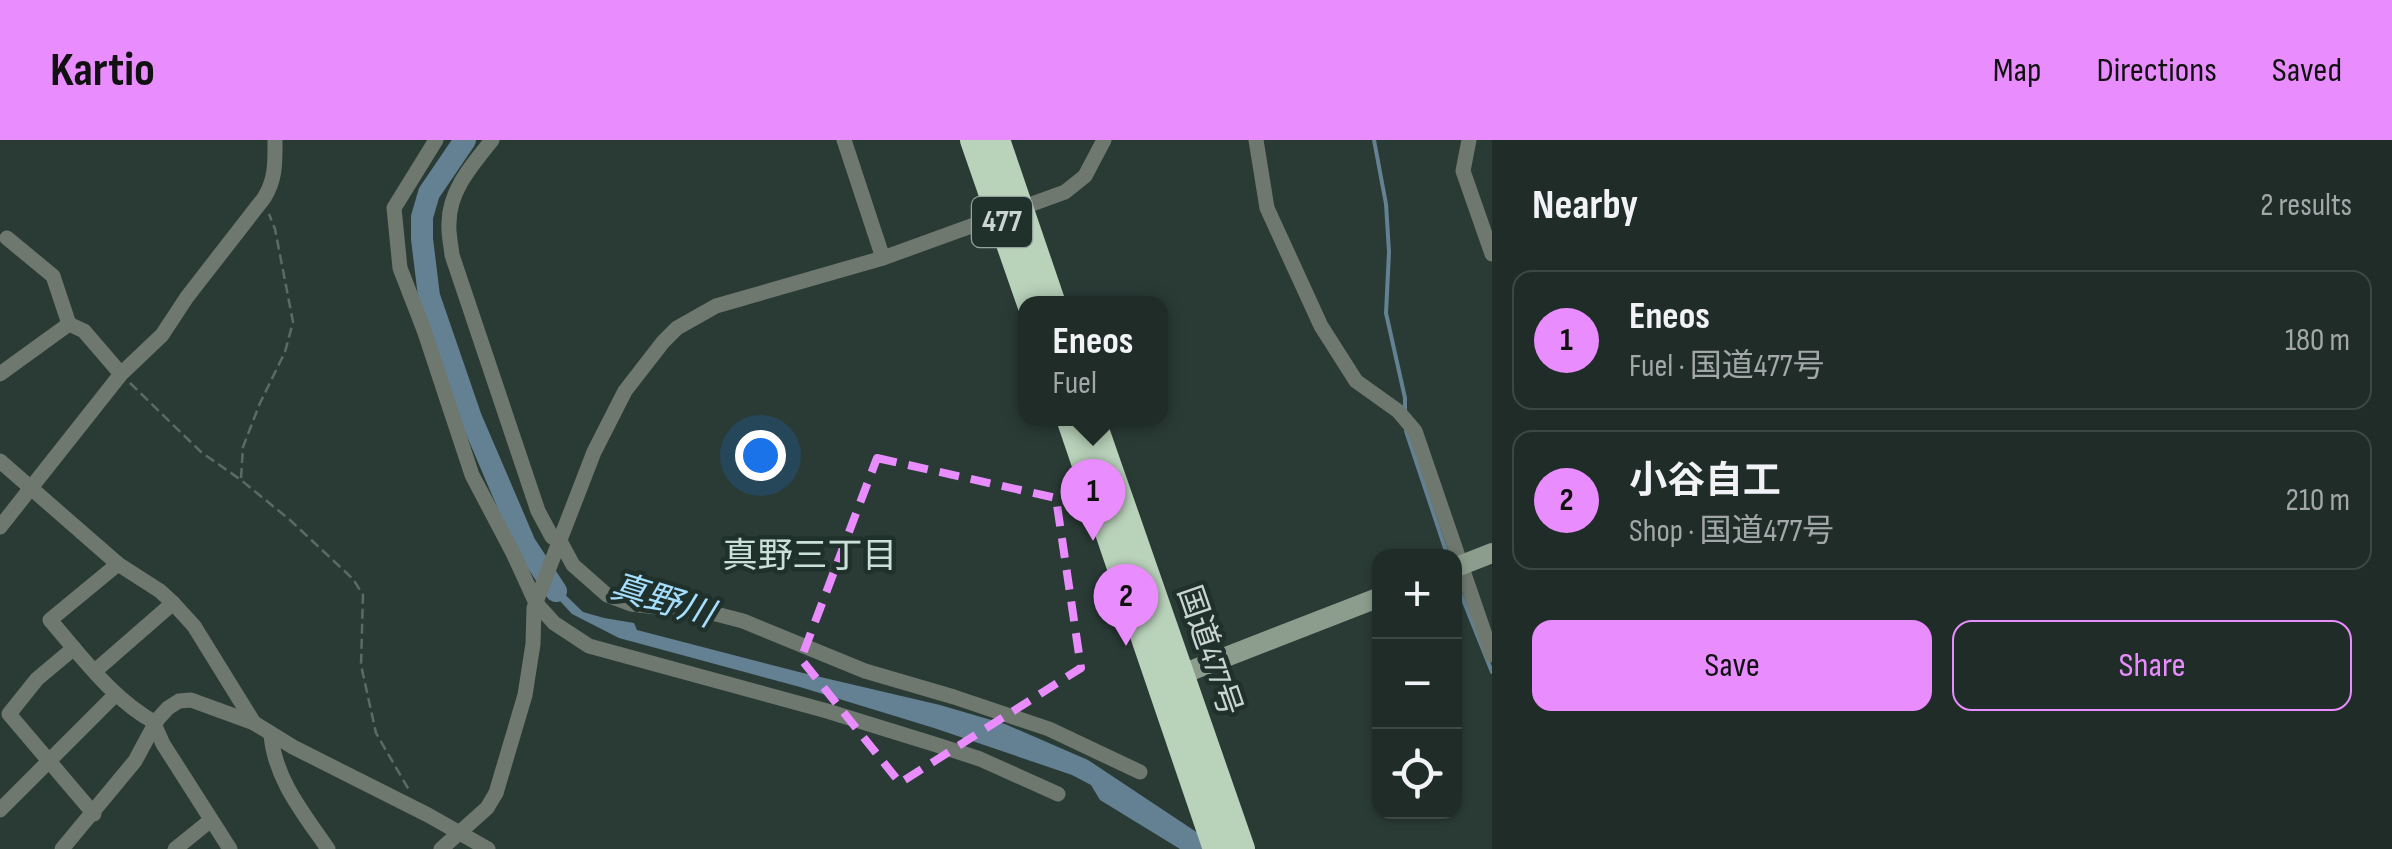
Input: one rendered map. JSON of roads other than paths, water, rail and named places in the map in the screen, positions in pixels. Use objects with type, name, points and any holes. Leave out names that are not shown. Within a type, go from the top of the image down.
[{"type":"highway","name":"477","points":[[974,140],[1048,296]]},
{"type":"highway","name":"477","points":[[996,140],[1028,296]]},
{"type":"highway","name":"国道477号","points":[[1073,426],[1171,679]]},
{"type":"highway","name":"国道477号","points":[[1093,426],[1211,797],[1218,849]]},
{"type":"highway","name":"国道477号","points":[[1211,797],[1241,849]]},
{"type":"street","points":[[0,527],[121,374],[162,335],[264,198],[274,173],[274,140]]},
{"type":"street","points":[[436,140],[394,208],[400,268],[472,475],[537,599],[554,623],[588,646],[937,745],[980,759],[1058,794]]},
{"type":"street","points":[[492,140],[452,198],[448,222],[452,254],[538,511],[552,537],[588,581],[607,595],[632,604],[743,621],[865,671],[1050,729],[1140,772]]},
{"type":"street","points":[[844,140],[883,258]]},
{"type":"street","points":[[442,849],[487,808],[496,793],[525,695],[537,599],[594,452],[625,391],[663,342],[677,328],[716,306],[883,258],[1065,192],[1084,176],[1104,140]]},
{"type":"street","points":[[1256,140],[1268,208],[1321,326],[1356,382],[1398,411],[1414,431],[1452,549]]},
{"type":"street","points":[[1469,140],[1463,171],[1492,254]]},
{"type":"street","points":[[8,238],[52,276],[69,324],[84,331],[121,374]]},
{"type":"street","points":[[0,374],[69,324]]},
{"type":"street","points":[[0,462],[118,564],[173,603],[194,626],[254,722]]},
{"type":"street","points":[[1462,565],[1492,554]]},
{"type":"street","points":[[118,564],[50,620],[116,694],[155,725],[230,849]]},
{"type":"street","points":[[1462,577],[1492,655]]},
{"type":"street","points":[[1171,679],[1372,600]]},
{"type":"street","points":[[95,671],[173,603]]},
{"type":"street","points":[[74,648],[37,679],[9,714],[94,814]]},
{"type":"street","points":[[0,810],[116,694]]},
{"type":"street","points":[[62,849],[135,761],[168,708],[191,700],[254,722],[488,849]]},
{"type":"street","points":[[271,734],[283,778],[328,849]]},
{"type":"street","points":[[176,849],[212,820]]},
{"type":"water","points":[[552,582],[583,612],[634,623],[637,630],[1005,724],[1088,760],[1222,849],[1180,849],[1100,800],[1091,785],[1072,775],[800,687],[619,638],[572,614],[549,589]]},
{"type":"waterway","name":"真野川","points":[[465,140],[429,193],[422,217],[429,296],[471,418],[525,544],[556,591]]},
{"type":"waterway","points":[[1374,140],[1386,204],[1386,313],[1405,412]]},
{"type":"waterway","points":[[1406,431],[1445,549]]},
{"type":"waterway","points":[[1462,597],[1492,672]]},
{"type":"place","name":"Eneos","points":[[1093,541]]},
{"type":"place","name":"小谷自工","points":[[1126,646]]},
{"type":"district","name":"真野三丁目","points":[[810,556]]}]
